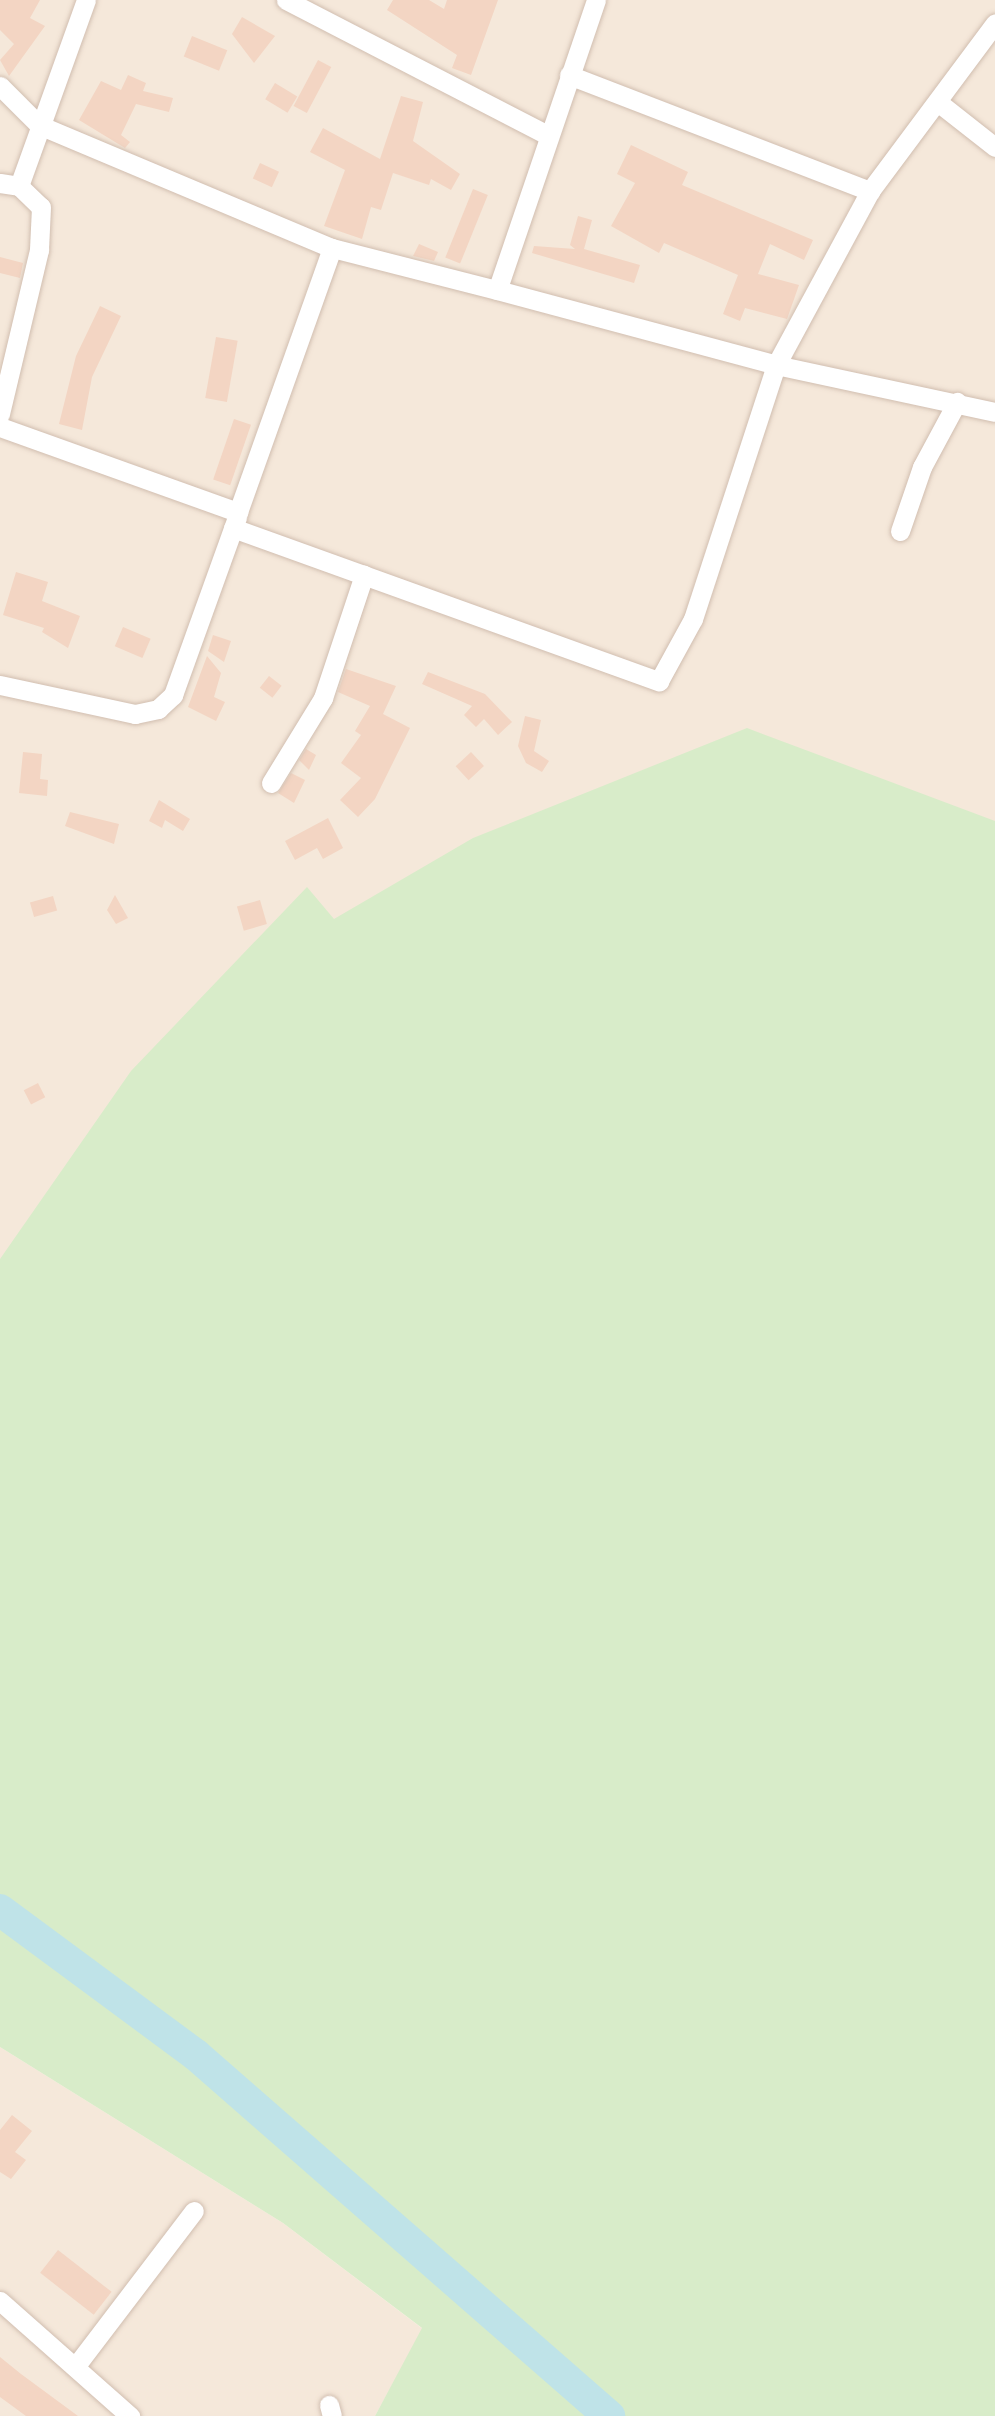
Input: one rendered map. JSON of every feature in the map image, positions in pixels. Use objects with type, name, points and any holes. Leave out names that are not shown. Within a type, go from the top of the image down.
[{"type":"street","points":[[0,414],[39,250],[41,207],[10,185],[39,125],[86,0]]},
{"type":"street","points":[[286,0],[547,135]]},
{"type":"street","points":[[497,290],[547,135],[596,0]]},
{"type":"street","points":[[0,427],[236,520],[364,575],[659,681],[693,619],[776,365],[870,191],[939,103],[995,23]]},
{"type":"street","points":[[569,75],[870,191]]},
{"type":"street","points":[[0,86],[39,125],[332,248],[776,365],[995,412]]},
{"type":"street","points":[[939,103],[995,147]]},
{"type":"street","points":[[0,685],[135,714],[158,709],[173,695],[332,248]]},
{"type":"street","points":[[900,531],[922,467],[957,402]]},
{"type":"street","points":[[271,783],[323,698],[364,575]]},
{"type":"street","points":[[75,2367],[194,2211]]},
{"type":"street","points":[[0,2301],[130,2416]]},
{"type":"shaded area","points":[[0,0],[995,0],[995,2416],[0,1689]]},
{"type":"shaded area","points":[[0,2047],[283,2223],[423,2329],[375,2416],[0,2416]]},
{"type":"green space","points":[[747,728],[995,821],[995,2416],[375,2416],[422,2328],[283,2223],[0,2047],[0,1259],[131,1071],[307,887],[334,919],[473,838]]},
{"type":"building","points":[[0,0],[40,0],[30,18],[45,26],[9,76],[0,60],[14,44],[0,30]]},
{"type":"building","points":[[393,0],[429,0],[444,9],[447,0],[498,0],[471,75],[452,68],[457,55],[387,10]]},
{"type":"building","points":[[242,17],[275,36],[254,63],[232,34]]},
{"type":"building","points":[[192,36],[227,50],[219,71],[184,56]]},
{"type":"building","points":[[318,60],[331,67],[307,113],[294,106]]},
{"type":"building","points":[[128,75],[146,83],[143,91],[173,98],[169,112],[136,104],[121,135],[130,142],[125,148],[79,120],[101,81],[121,90]]},
{"type":"building","points":[[275,83],[297,96],[288,113],[265,99]]},
{"type":"building","points":[[401,96],[423,102],[413,141],[460,174],[451,190],[431,179],[429,185],[393,173],[381,210],[371,207],[362,239],[324,226],[345,170],[310,152],[323,128],[380,159]]},
{"type":"building","points":[[631,145],[688,172],[682,185],[813,240],[804,260],[770,244],[758,274],[799,285],[787,319],[745,308],[740,321],[723,314],[738,275],[664,243],[659,253],[611,226],[635,183],[617,174]]},
{"type":"building","points":[[260,163],[279,172],[272,187],[253,178]]},
{"type":"building","points":[[473,189],[488,195],[460,264],[445,258]]},
{"type":"building","points":[[578,216],[592,220],[584,249],[640,265],[634,283],[532,253],[534,246],[575,249],[570,245]]},
{"type":"building","points":[[419,244],[438,252],[434,261],[413,256]]},
{"type":"building","points":[[0,257],[23,263],[20,278],[0,273]]},
{"type":"building","points":[[100,306],[121,316],[92,377],[82,430],[59,424],[76,356]]},
{"type":"building","points":[[216,337],[238,341],[227,402],[205,398]]},
{"type":"building","points":[[234,419],[251,425],[230,485],[213,480]]},
{"type":"building","points":[[16,572],[48,582],[42,601],[80,616],[68,648],[42,632],[44,628],[3,615]]},
{"type":"building","points":[[123,627],[151,639],[142,658],[115,646]]},
{"type":"building","points":[[213,635],[231,641],[224,662],[208,651]]},
{"type":"building","points":[[207,656],[221,673],[214,697],[225,702],[216,721],[188,707]]},
{"type":"building","points":[[346,669],[396,686],[383,714],[410,728],[375,799],[358,817],[340,800],[361,778],[341,763],[361,735],[355,731],[370,706],[338,692]]},
{"type":"building","points":[[428,672],[485,694],[512,722],[498,735],[484,719],[476,727],[464,715],[472,706],[422,684]]},
{"type":"building","points":[[269,676],[282,686],[272,698],[260,688]]},
{"type":"building","points":[[525,716],[541,720],[534,751],[549,761],[542,772],[526,763],[518,746]]},
{"type":"building","points":[[306,749],[316,755],[309,770],[299,760]]},
{"type":"building","points":[[23,752],[42,754],[40,779],[48,780],[47,796],[19,793]]},
{"type":"building","points":[[471,752],[484,766],[469,780],[456,766]]},
{"type":"building","points":[[291,773],[305,780],[294,803],[278,793]]},
{"type":"building","points":[[159,800],[190,819],[183,831],[165,820],[162,828],[149,821]]},
{"type":"building","points":[[70,812],[119,824],[114,844],[65,826]]},
{"type":"building","points":[[328,818],[343,848],[323,859],[317,848],[295,860],[285,841]]},
{"type":"building","points":[[115,895],[128,918],[116,924],[107,910]]},
{"type":"building","points":[[53,896],[57,910],[34,917],[30,903]]},
{"type":"building","points":[[260,900],[267,924],[244,931],[237,907]]},
{"type":"building","points":[[38,1083],[45,1097],[31,1105],[24,1090]]},
{"type":"building","points":[[12,2115],[32,2131],[15,2152],[26,2160],[11,2179],[0,2172],[0,2130]]},
{"type":"building","points":[[58,2250],[112,2292],[94,2315],[40,2273]]},
{"type":"building","points":[[0,2357],[78,2416],[26,2416],[0,2397]]},
{"type":"waterway","points":[[0,1910],[196,2055],[609,2416]]}]
